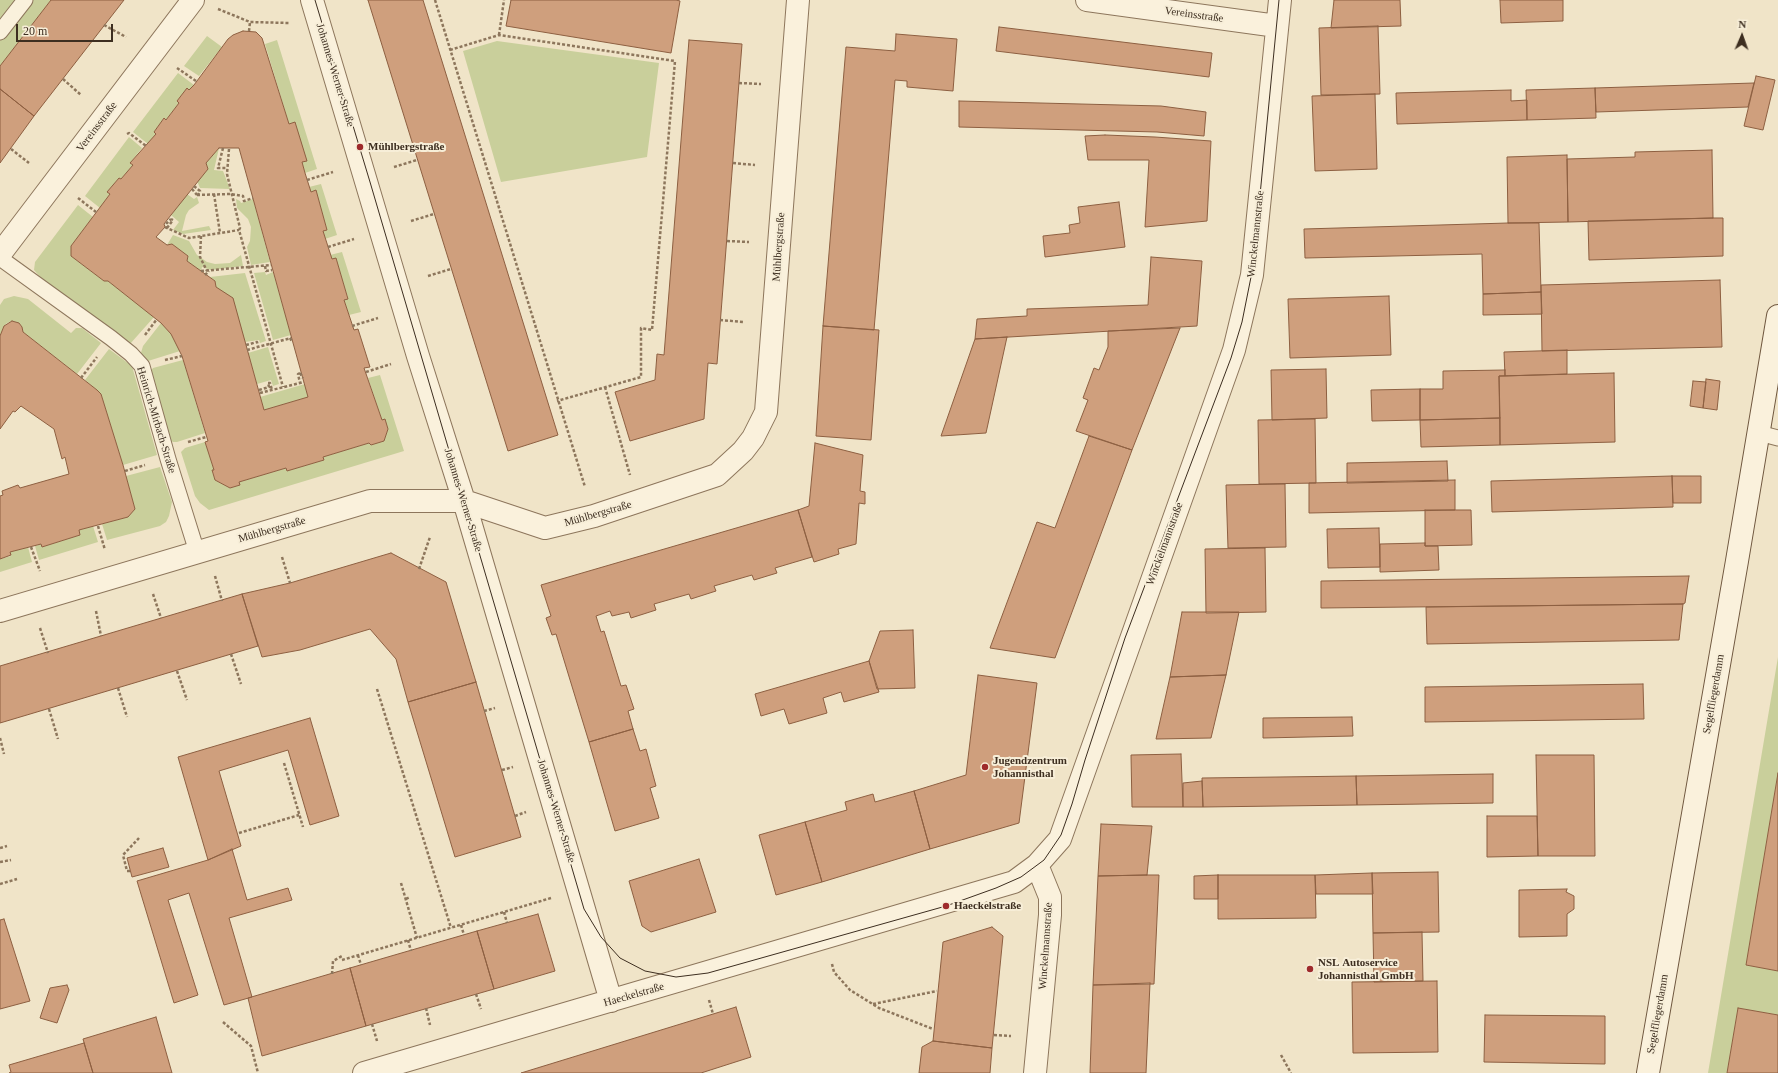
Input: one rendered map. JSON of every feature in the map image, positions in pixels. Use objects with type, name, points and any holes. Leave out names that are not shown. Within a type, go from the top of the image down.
[{"type":"street","name":"Vereinsstraße","points":[[0,254],[193,0]]},
{"type":"street","name":"Johannes-Werner-Straße","points":[[312,0],[418,356],[464,501],[612,1001]]},
{"type":"street","name":"Mühlbergstraße","points":[[0,611],[370,501],[464,501],[545,528],[594,516],[717,475],[743,451],[753,438],[766,412],[798,0]]},
{"type":"street","name":"Vereinsstraße","points":[[1087,0],[1277,26]]},
{"type":"street","name":"Winckelmannstraße","points":[[1035,1073],[1050,915],[1050,897],[1037,865],[1060,839],[1234,350],[1252,275],[1280,0]]},
{"type":"street","name":"Segelfliegerdamm","points":[[1648,1073],[1768,435],[1778,316]]},
{"type":"street","name":"Haeckelstraße","points":[[364,1073],[1014,882],[1037,865]]},
{"type":"lane","points":[[0,32],[25,0]]},
{"type":"lane","name":"Heinrich-Mirbach-Straße","points":[[0,258],[111,338],[131,354],[142,366],[197,552]]},
{"type":"path","points":[[435,0],[557,401],[585,487]]},
{"type":"path","points":[[499,35],[504,0]]},
{"type":"path","points":[[217,8],[250,22],[319,24]]},
{"type":"path","points":[[249,31],[250,22]]},
{"type":"path","points":[[104,25],[126,37]]},
{"type":"path","points":[[450,50],[499,35],[675,61],[652,330],[641,328],[642,377],[557,401]]},
{"type":"path","points":[[63,79],[81,95]]},
{"type":"path","points":[[739,83],[761,84]]},
{"type":"path","points":[[223,148],[218,168],[227,168]]},
{"type":"path","points":[[229,148],[227,168],[231,194],[240,228],[239,230],[283,387]]},
{"type":"path","points":[[11,149],[29,162]]},
{"type":"path","points":[[394,167],[417,160]]},
{"type":"path","points":[[733,163],[754,165]]},
{"type":"path","points":[[194,186],[200,191],[197,195]]},
{"type":"path","points":[[192,189],[197,195]]},
{"type":"path","points":[[214,194],[220,233]]},
{"type":"path","points":[[197,195],[231,194],[243,196],[244,201],[253,198]]},
{"type":"path","points":[[411,221],[434,214]]},
{"type":"path","points":[[166,222],[168,223],[171,219],[173,220],[166,228],[189,238],[239,230]]},
{"type":"path","points":[[201,236],[200,257],[208,271]]},
{"type":"path","points":[[726,241],[748,242]]},
{"type":"path","points":[[201,271],[271,265]]},
{"type":"path","points":[[265,266],[266,272],[272,270]]},
{"type":"path","points":[[428,276],[451,269]]},
{"type":"path","points":[[205,275],[208,271]]},
{"type":"path","points":[[720,320],[743,322]]},
{"type":"path","points":[[247,350],[291,338],[292,342]]},
{"type":"path","points":[[246,345],[257,342],[258,347]]},
{"type":"path","points":[[272,390],[270,382],[268,384],[269,387],[259,392],[272,390],[302,381]]},
{"type":"path","points":[[605,387],[630,475]]},
{"type":"path","points":[[419,569],[430,537]]},
{"type":"path","points":[[214,573],[222,600]]},
{"type":"path","points":[[152,591],[161,618]]},
{"type":"path","points":[[95,608],[101,636]]},
{"type":"path","points":[[39,625],[48,653]]},
{"type":"path","points":[[231,654],[241,684]]},
{"type":"path","points":[[177,671],[187,700]]},
{"type":"path","points":[[118,688],[127,717]]},
{"type":"path","points":[[377,689],[450,928]]},
{"type":"path","points":[[48,709],[58,739]]},
{"type":"path","points":[[0,738],[4,754]]},
{"type":"path","points":[[284,763],[303,827]]},
{"type":"path","points":[[239,833],[300,815]]},
{"type":"path","points":[[130,871],[127,871],[123,855],[139,838]]},
{"type":"path","points":[[0,848],[7,846]]},
{"type":"path","points":[[0,862],[11,860]]},
{"type":"path","points":[[0,884],[17,879]]},
{"type":"path","points":[[401,883],[417,938]]},
{"type":"path","points":[[342,960],[580,890]]},
{"type":"path","points":[[406,899],[410,897]]},
{"type":"path","points":[[504,912],[507,923]]},
{"type":"path","points":[[461,925],[464,935]]},
{"type":"path","points":[[408,940],[411,951]]},
{"type":"path","points":[[358,955],[361,965]]},
{"type":"path","points":[[332,974],[333,961],[342,956]]},
{"type":"path","points":[[830,959],[834,972],[850,990],[873,1004],[933,1029]]},
{"type":"path","points":[[873,1004],[937,991]]},
{"type":"path","points":[[709,999],[713,1014]]},
{"type":"path","points":[[223,1022],[251,1046],[258,1073]]},
{"type":"path","points":[[994,1034],[1016,1036]]},
{"type":"path","points":[[1281,1055],[1291,1073]]},
{"type":"green space","points":[[0,0],[51,0],[0,66]]},
{"type":"green space","points":[[207,36],[222,47],[199,76],[184,66]]},
{"type":"green space","points":[[277,40],[317,169],[305,173],[302,162],[306,161],[289,124],[265,44]]},
{"type":"green space","points":[[497,41],[659,63],[647,157],[501,182],[463,51]]},
{"type":"green space","points":[[178,73],[194,85],[189,90],[187,89],[177,101],[179,103],[166,120],[164,118],[154,132],[156,134],[148,144],[133,132]]},
{"type":"green space","points":[[129,137],[142,148],[130,163],[133,165],[108,191],[110,194],[100,208],[85,196]]},
{"type":"green space","points":[[219,148],[214,170],[223,171],[230,189],[200,188],[197,181],[208,169],[206,163]]},
{"type":"green space","points":[[321,184],[337,235],[325,239],[323,231],[327,230],[316,191],[311,192],[309,187]]},
{"type":"green space","points":[[187,194],[194,199],[197,197],[199,203],[189,210],[186,215],[182,231],[209,226],[211,230],[183,234],[173,230],[179,222],[171,215]]},
{"type":"green space","points":[[236,199],[241,203],[253,199],[270,262],[251,265],[247,247],[250,241],[251,227],[248,219],[237,208]]},
{"type":"green space","points":[[78,205],[93,217],[71,246],[71,256],[104,281],[108,281],[154,317],[130,344],[43,280],[34,270],[35,262]]},
{"type":"green space","points":[[173,235],[189,241],[197,255],[207,262],[215,264],[230,263],[241,255],[243,266],[211,270],[202,267],[201,271],[187,261],[188,256],[172,244],[167,245]]},
{"type":"green space","points":[[342,252],[361,312],[349,315],[344,300],[348,298],[336,259],[332,259],[330,255]]},
{"type":"green space","points":[[265,272],[266,275],[273,272],[291,335],[273,340],[254,273]]},
{"type":"green space","points":[[245,273],[266,341],[260,343],[259,340],[245,342],[216,287],[215,281],[210,277]]},
{"type":"green space","points":[[14,296],[28,299],[71,333],[76,328],[82,328],[101,343],[77,374],[23,332],[19,323],[12,321],[7,323],[4,326],[0,336],[0,305],[4,299]]},
{"type":"green space","points":[[161,323],[171,334],[180,351],[148,361],[143,360],[140,356],[143,346]]},
{"type":"green space","points":[[268,347],[279,384],[273,386],[271,380],[257,384],[248,353]]},
{"type":"green space","points":[[109,349],[132,366],[157,455],[123,465],[101,394],[85,380]]},
{"type":"green space","points":[[183,360],[205,433],[173,442],[170,440],[150,372],[153,368]]},
{"type":"green space","points":[[380,375],[404,451],[209,510],[200,503],[195,496],[181,452],[185,448],[205,442],[214,470],[212,471],[215,480],[230,488],[240,485],[239,482],[286,468],[287,471],[324,460],[323,457],[369,443],[371,445],[384,441],[388,429],[385,420],[382,420],[368,378]]},
{"type":"green space","points":[[305,384],[308,397],[264,410],[260,397]]},
{"type":"green space","points":[[160,467],[172,502],[166,522],[160,526],[107,540],[102,524],[128,517],[135,509],[126,476]]},
{"type":"green space","points":[[93,526],[98,542],[39,560],[35,546],[41,544],[42,547],[80,535],[79,530]]},
{"type":"green space","points":[[28,547],[32,562],[0,572],[0,559],[11,556],[10,552]]},
{"type":"green space","points":[[1778,657],[1778,773],[1746,965],[1778,971],[1778,1015],[1738,1008],[1727,1073],[1708,1073]]},
{"type":"building","points":[[51,0],[124,0],[34,116],[0,89],[0,66]]},
{"type":"building","points":[[368,0],[423,0],[558,435],[508,451]]},
{"type":"building","points":[[511,0],[680,1],[671,53],[506,26]]},
{"type":"building","points":[[1334,0],[1400,0],[1401,26],[1331,28]]},
{"type":"building","points":[[1500,0],[1563,0],[1563,21],[1501,23]]},
{"type":"building","points":[[1378,26],[1380,94],[1321,95],[1319,28]]},
{"type":"building","points":[[999,27],[1212,53],[1209,77],[996,51]]},
{"type":"building","points":[[243,31],[256,32],[262,38],[289,124],[295,122],[307,161],[302,162],[305,173],[311,192],[316,190],[327,230],[323,231],[332,259],[336,258],[348,299],[344,300],[354,330],[358,329],[370,367],[364,368],[382,420],[385,419],[388,429],[384,441],[371,445],[369,443],[323,457],[324,460],[287,471],[286,468],[239,482],[240,485],[230,488],[215,480],[212,470],[214,470],[205,442],[208,441],[182,356],[171,334],[161,323],[108,281],[104,281],[71,256],[71,246],[110,194],[107,192],[133,165],[130,163],[156,134],[154,132],[164,118],[166,120],[179,103],[177,101],[187,88],[189,90],[194,85],[228,39]],"holes":[[[219,148],[239,148],[308,397],[264,410],[233,298],[216,287],[215,281],[187,261],[188,256],[172,244],[167,245],[156,237],[165,227],[164,224],[208,169],[206,163]]]},
{"type":"building","points":[[896,34],[957,39],[953,91],[907,87],[907,81],[895,80],[874,330],[823,326],[846,47],[895,51]]},
{"type":"building","points":[[689,40],[742,44],[717,364],[708,363],[704,419],[630,441],[615,392],[655,380],[657,354],[664,355]]},
{"type":"building","points":[[1756,76],[1775,80],[1763,130],[1744,126]]},
{"type":"building","points":[[1754,83],[1748,107],[1596,112],[1595,88]]},
{"type":"building","points":[[1595,88],[1596,118],[1527,120],[1526,90]]},
{"type":"building","points":[[0,89],[34,116],[0,163]]},
{"type":"building","points":[[1511,90],[1511,101],[1527,100],[1527,120],[1397,124],[1396,93]]},
{"type":"building","points":[[1375,94],[1377,169],[1315,171],[1312,96]]},
{"type":"building","points":[[959,101],[1161,106],[1206,112],[1204,136],[1157,132],[959,127]]},
{"type":"building","points":[[1105,135],[1211,141],[1207,221],[1145,227],[1149,160],[1088,160],[1085,136]]},
{"type":"building","points":[[1712,150],[1713,218],[1568,222],[1567,159],[1635,157],[1635,152]]},
{"type":"building","points":[[1567,155],[1568,222],[1508,223],[1507,157]]},
{"type":"building","points":[[1119,202],[1125,247],[1045,257],[1043,236],[1070,233],[1069,225],[1080,223],[1078,207]]},
{"type":"building","points":[[1723,218],[1723,256],[1589,260],[1588,221]]},
{"type":"building","points":[[1539,223],[1541,292],[1483,294],[1482,254],[1305,258],[1304,229]]},
{"type":"building","points":[[1151,257],[1202,261],[1197,326],[975,339],[977,319],[1027,316],[1027,309],[1148,305]]},
{"type":"building","points":[[1720,280],[1722,347],[1542,351],[1541,285]]},
{"type":"building","points":[[1541,292],[1542,314],[1483,315],[1483,294]]},
{"type":"building","points":[[1389,296],[1391,355],[1290,358],[1288,299]]},
{"type":"building","points":[[12,321],[19,323],[23,332],[101,394],[135,509],[128,517],[79,530],[80,535],[42,547],[41,544],[10,552],[11,555],[0,559],[0,496],[3,495],[2,491],[18,485],[20,488],[69,474],[65,457],[62,459],[54,429],[21,406],[15,412],[13,411],[0,429],[0,336],[4,326]]},
{"type":"building","points":[[823,326],[879,330],[871,440],[816,436]]},
{"type":"building","points":[[1180,328],[1132,450],[1076,431],[1088,400],[1083,398],[1094,368],[1099,370],[1108,347],[1108,331]]},
{"type":"building","points":[[1007,337],[986,433],[941,436],[975,339]]},
{"type":"building","points":[[1567,350],[1567,374],[1505,376],[1504,352]]},
{"type":"building","points":[[1326,369],[1327,418],[1272,420],[1271,370]]},
{"type":"building","points":[[1505,370],[1505,376],[1499,376],[1500,418],[1420,420],[1420,389],[1443,389],[1443,371]]},
{"type":"building","points":[[1614,373],[1615,442],[1500,445],[1499,376]]},
{"type":"building","points":[[1706,379],[1720,381],[1717,410],[1703,408]]},
{"type":"building","points":[[1693,381],[1706,382],[1703,408],[1690,406]]},
{"type":"building","points":[[1420,389],[1420,420],[1372,421],[1371,390]]},
{"type":"building","points":[[1500,418],[1500,445],[1421,447],[1420,420]]},
{"type":"building","points":[[1315,419],[1316,483],[1259,484],[1258,420]]},
{"type":"building","points":[[1089,436],[1132,450],[1055,658],[990,648],[1037,522],[1055,528]]},
{"type":"building","points":[[815,443],[863,455],[860,491],[865,492],[865,504],[859,503],[856,544],[838,549],[839,554],[814,562],[798,510],[809,506]]},
{"type":"building","points":[[1447,461],[1448,481],[1347,483],[1347,463]]},
{"type":"building","points":[[1672,476],[1701,476],[1701,503],[1673,503]]},
{"type":"building","points":[[1672,476],[1673,507],[1492,512],[1491,481]]},
{"type":"building","points":[[1455,480],[1455,510],[1309,513],[1309,483]]},
{"type":"building","points":[[1285,484],[1286,547],[1228,548],[1226,485]]},
{"type":"building","points":[[798,510],[812,557],[775,568],[777,573],[754,580],[752,575],[714,586],[716,591],[691,599],[689,594],[654,604],[656,610],[631,618],[629,612],[612,616],[610,611],[596,616],[601,632],[604,631],[621,686],[626,685],[634,709],[628,711],[633,729],[589,742],[556,634],[552,635],[546,618],[551,616],[541,585]]},
{"type":"building","points":[[1425,510],[1471,510],[1472,545],[1425,546]]},
{"type":"building","points":[[1379,528],[1380,567],[1328,568],[1327,529]]},
{"type":"building","points":[[1425,543],[1425,546],[1438,546],[1439,570],[1380,572],[1380,544]]},
{"type":"building","points":[[1265,548],[1266,612],[1206,613],[1205,549]]},
{"type":"building","points":[[391,553],[446,582],[476,682],[408,702],[396,659],[370,629],[300,650],[262,657],[242,594],[290,583]]},
{"type":"building","points":[[1689,576],[1685,603],[1683,604],[1321,608],[1321,581]]},
{"type":"building","points":[[242,594],[258,646],[0,723],[0,666]]},
{"type":"building","points":[[1683,604],[1679,640],[1427,644],[1426,607]]},
{"type":"building","points":[[1182,612],[1239,612],[1226,675],[1170,677]]},
{"type":"building","points":[[913,630],[915,688],[877,689],[869,661],[880,631]]},
{"type":"building","points":[[869,661],[879,692],[844,702],[841,692],[823,698],[827,713],[789,724],[784,709],[761,716],[755,694]]},
{"type":"building","points":[[978,675],[1037,683],[1019,823],[930,849],[914,791],[966,775]]},
{"type":"building","points":[[1226,675],[1211,738],[1156,739],[1170,677]]},
{"type":"building","points":[[476,682],[521,837],[455,857],[408,702]]},
{"type":"building","points":[[1643,684],[1644,719],[1425,722],[1425,687]]},
{"type":"building","points":[[1352,717],[1353,736],[1263,738],[1263,718]]},
{"type":"building","points":[[310,718],[339,816],[310,825],[288,750],[219,771],[241,846],[208,860],[178,757]]},
{"type":"building","points":[[633,729],[640,751],[646,749],[656,786],[650,788],[659,818],[615,831],[589,742]]},
{"type":"building","points":[[1181,754],[1183,807],[1132,807],[1131,755]]},
{"type":"building","points":[[1536,755],[1594,755],[1595,856],[1538,856]]},
{"type":"building","points":[[1778,773],[1778,971],[1746,965]]},
{"type":"building","points":[[1493,774],[1493,803],[1357,805],[1356,776]]},
{"type":"building","points":[[1356,776],[1357,805],[1203,807],[1202,778]]},
{"type":"building","points":[[1202,781],[1203,807],[1183,807],[1183,783]]},
{"type":"building","points":[[914,791],[930,849],[822,882],[805,822],[847,810],[845,802],[873,794],[875,802]]},
{"type":"building","points":[[1487,816],[1537,816],[1538,856],[1487,857]]},
{"type":"building","points":[[805,822],[822,882],[776,895],[759,835]]},
{"type":"building","points":[[1101,824],[1152,826],[1147,875],[1098,876]]},
{"type":"building","points":[[163,848],[169,867],[132,877],[127,858]]},
{"type":"building","points":[[232,849],[247,900],[288,888],[292,900],[229,918],[252,997],[224,1005],[189,893],[168,900],[198,995],[174,1003],[137,881],[208,860]]},
{"type":"building","points":[[699,859],[716,912],[651,932],[642,926],[629,881]]},
{"type":"building","points":[[1438,872],[1439,932],[1373,933],[1372,873]]},
{"type":"building","points":[[1372,873],[1373,894],[1316,894],[1315,875]]},
{"type":"building","points":[[1159,875],[1154,984],[1093,985],[1098,876]]},
{"type":"building","points":[[1218,875],[1218,899],[1194,899],[1194,876]]},
{"type":"building","points":[[1218,875],[1315,875],[1316,918],[1218,919]]},
{"type":"building","points":[[1567,889],[1566,892],[1574,896],[1574,909],[1567,914],[1567,936],[1519,937],[1519,890]]},
{"type":"building","points":[[538,914],[555,971],[494,989],[477,931]]},
{"type":"building","points":[[4,919],[30,1001],[0,1009],[0,920]]},
{"type":"building","points":[[992,927],[1003,936],[992,1048],[933,1041],[943,942]]},
{"type":"building","points":[[477,931],[494,989],[366,1026],[350,968]]},
{"type":"building","points":[[1422,932],[1423,981],[1374,982],[1373,933]]},
{"type":"building","points":[[350,968],[366,1026],[262,1056],[248,998]]},
{"type":"building","points":[[1437,981],[1438,1052],[1353,1053],[1352,982]]},
{"type":"building","points":[[1150,983],[1146,1073],[1090,1073],[1093,985]]},
{"type":"building","points":[[67,985],[69,990],[57,1023],[40,1018],[50,988]]},
{"type":"building","points":[[736,1007],[751,1057],[701,1073],[521,1073]]},
{"type":"building","points":[[1738,1008],[1778,1015],[1778,1073],[1727,1073]]},
{"type":"building","points":[[1485,1015],[1605,1016],[1605,1064],[1484,1062]]},
{"type":"building","points":[[156,1017],[172,1073],[93,1073],[83,1039]]},
{"type":"building","points":[[933,1041],[992,1048],[990,1073],[919,1073],[922,1047]]},
{"type":"building","points":[[84,1043],[93,1073],[9,1073],[11,1072],[9,1065]]},
{"type":"tram line","points":[[315,0],[584,909],[601,937],[620,958],[645,971],[676,977],[708,973],[946,906],[996,888],[1021,877],[1044,860],[1061,835],[1125,638],[1231,358],[1242,322],[1253,267],[1279,0]]},
{"type":"place","name":"Mühlbergstraße","points":[[360,147]]},
{"type":"place","name":"Jugendzentrum Johannisthal","points":[[985,767]]},
{"type":"place","name":"Haeckelstraße","points":[[946,906]]},
{"type":"place","name":"NSL Autoservice Johannisthal GmbH","points":[[1310,969]]}]
